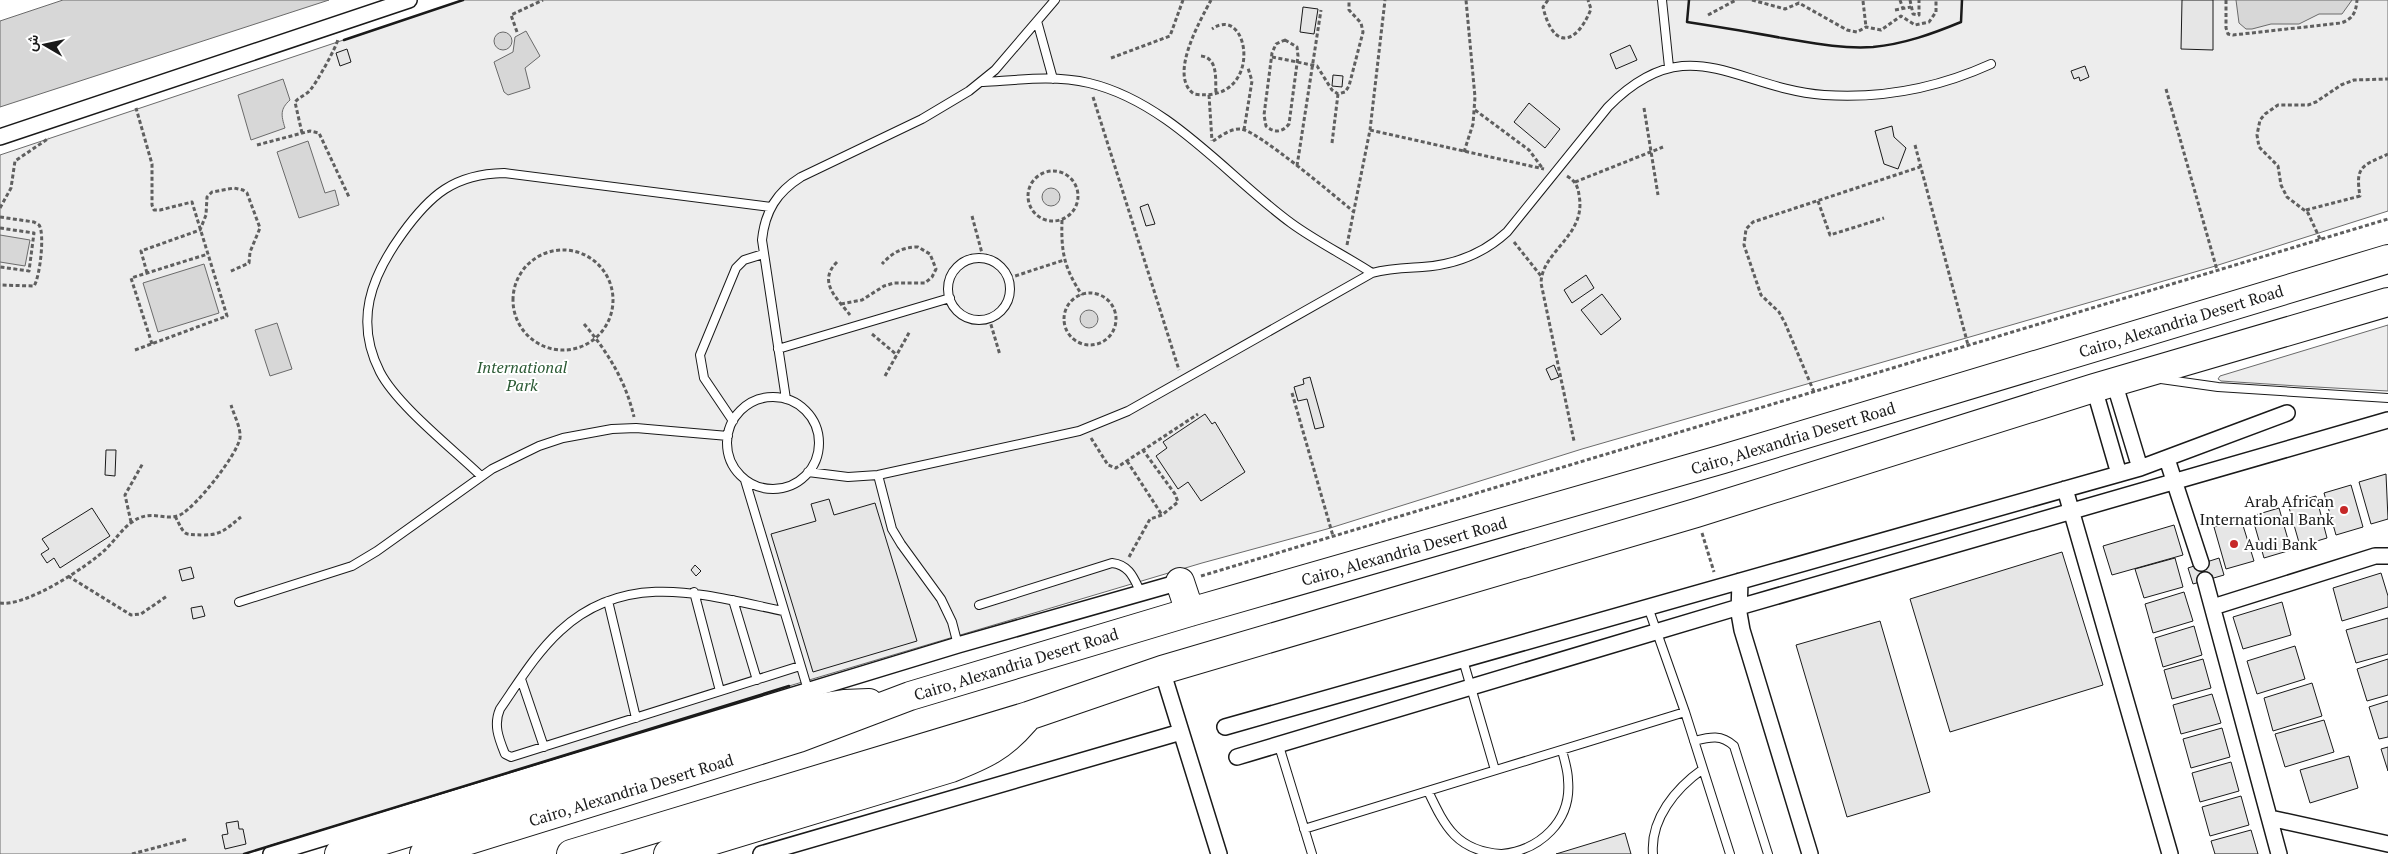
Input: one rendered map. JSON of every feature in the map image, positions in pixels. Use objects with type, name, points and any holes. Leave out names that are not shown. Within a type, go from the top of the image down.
[{"type":"highway","name":"Cairo, Alexandria Desert Road","points":[[424,854],[799,738],[888,703],[1190,612],[1731,457],[2388,259]]},
{"type":"highway","points":[[571,854],[1028,716],[1162,670],[1696,513],[2114,382],[2388,302]]},
{"type":"highway","points":[[1180,582],[1190,612]]},
{"type":"highway","points":[[339,854],[800,711],[844,704],[888,703]]},
{"type":"highway","points":[[668,854],[951,768],[982,755],[1010,738],[1028,716]]},
{"type":"street","points":[[0,137],[409,0]]},
{"type":"street","points":[[2114,382],[2140,468]]},
{"type":"street","points":[[2114,382],[2119,474]]},
{"type":"street","points":[[1225,727],[2140,468],[2287,413]]},
{"type":"street","points":[[1237,758],[1739,607],[2072,513],[2388,420]]},
{"type":"street","points":[[2167,459],[2201,563]]},
{"type":"street","points":[[2065,489],[2170,854]]},
{"type":"street","points":[[2213,607],[2375,556],[2388,556]]},
{"type":"street","points":[[2205,580],[2279,854]]},
{"type":"street","points":[[1740,581],[1739,607],[1742,630],[1810,854]]},
{"type":"street","points":[[271,854],[958,645],[1180,582]]},
{"type":"street","points":[[1162,670],[1219,854]]},
{"type":"street","points":[[761,854],[1181,732]]},
{"type":"street","points":[[2270,818],[2388,844]]},
{"type":"lane","points":[[786,399],[763,254],[763,227],[771,206],[781,193],[802,177],[922,119],[983,82],[1055,0]]},
{"type":"lane","points":[[1662,0],[1669,67]]},
{"type":"lane","points":[[1037,21],[1054,79]]},
{"type":"lane","points":[[808,472],[848,477],[878,475],[1086,428],[1128,411],[1372,273],[1392,268],[1423,267],[1460,260],[1486,248],[1507,232],[1608,107],[1622,93],[1644,78],[1669,67],[1716,67],[1797,91],[1852,95],[1909,91],[1946,82],[1991,64]]},
{"type":"lane","points":[[983,82],[1054,79],[1089,83],[1110,89],[1146,107],[1201,147],[1291,223],[1372,273]]},
{"type":"lane","points":[[481,476],[399,398],[381,373],[370,343],[368,312],[374,281],[388,253],[430,200],[440,191],[464,179],[477,175],[504,173],[771,206]]},
{"type":"lane","points":[[732,421],[704,378],[700,355],[736,268],[744,260],[763,254]]},
{"type":"lane","points":[[983,257],[998,264],[1008,278],[1009,298],[998,314],[979,320],[961,314],[950,298],[948,285],[956,269],[971,258],[983,257]]},
{"type":"lane","points":[[778,349],[950,298]]},
{"type":"lane","points":[[2114,382],[2388,398]]},
{"type":"lane","points":[[745,480],[754,485],[774,489],[793,484],[808,472],[817,454],[818,434],[815,424],[803,408],[786,399],[770,397],[755,401],[746,406],[732,421],[728,436],[731,460],[745,480],[808,690]]},
{"type":"lane","points":[[239,602],[352,566],[377,551],[481,476],[515,456],[563,438],[612,429],[636,428],[728,436]]},
{"type":"lane","points":[[878,475],[892,528],[901,544],[941,599],[952,622],[958,645]]},
{"type":"lane","points":[[979,605],[1106,564],[1125,566],[1132,574],[1141,593]]},
{"type":"lane","points":[[783,611],[694,592],[644,591],[608,601],[583,614],[560,630],[521,678],[496,718],[497,732],[504,751],[511,757],[800,666]]},
{"type":"lane","points":[[694,592],[720,691]]},
{"type":"lane","points":[[733,600],[757,680]]},
{"type":"lane","points":[[608,601],[636,718]]},
{"type":"lane","points":[[1648,607],[1685,712],[1730,854]]},
{"type":"lane","points":[[1462,660],[1495,770]]},
{"type":"lane","points":[[521,678],[544,747]]},
{"type":"lane","points":[[1304,829],[1685,712]]},
{"type":"lane","points":[[1694,741],[1714,736],[1722,737],[1734,746],[1768,854]]},
{"type":"lane","points":[[1279,746],[1304,829],[1309,853]]},
{"type":"lane","points":[[1428,791],[1444,824],[1459,840],[1479,850],[1501,854],[1513,853],[1534,845],[1543,839],[1559,822],[1569,790],[1562,750]]},
{"type":"lane","points":[[1653,854],[1656,829],[1667,805],[1683,785],[1703,769]]},
{"type":"path","points":[[517,32],[511,15],[543,0]]},
{"type":"path","points":[[1111,58],[1170,36],[1183,0]]},
{"type":"path","points":[[1211,0],[1192,40],[1184,77],[1184,82],[1194,94],[1216,94],[1233,84],[1243,64],[1245,49],[1240,35],[1232,27],[1222,24],[1212,29]]},
{"type":"path","points":[[1338,94],[1348,89],[1362,37],[1361,23],[1349,10],[1349,0]]},
{"type":"path","points":[[1345,255],[1370,130],[1385,0]]},
{"type":"path","points":[[1464,152],[1475,109],[1466,0]]},
{"type":"path","points":[[1548,0],[1543,7],[1551,27],[1559,38],[1565,38],[1584,26],[1591,8],[1588,0]]},
{"type":"path","points":[[1708,15],[1736,0]]},
{"type":"path","points":[[1752,0],[1762,1],[1785,9],[1799,2],[1852,32],[1866,27],[1881,30],[1901,16],[1920,25],[1929,22],[1934,16],[1936,0]]},
{"type":"path","points":[[1863,0],[1866,27]]},
{"type":"path","points":[[1900,0],[1903,9]]},
{"type":"path","points":[[1910,0],[1913,14],[1919,15],[1919,0]]},
{"type":"path","points":[[2226,0],[2226,28],[2228,34],[2233,35],[2341,23],[2354,13],[2357,0]]},
{"type":"path","points":[[1895,10],[1911,7]]},
{"type":"path","points":[[1297,166],[1322,10]]},
{"type":"path","points":[[302,134],[295,102],[310,92],[327,60],[336,50],[340,23]]},
{"type":"path","points":[[1285,40],[1297,47],[1289,124],[1281,131],[1276,131],[1266,126],[1264,121],[1272,57],[1276,44],[1285,40]]},
{"type":"path","points":[[1201,56],[1209,58],[1214,64],[1216,94]]},
{"type":"path","points":[[1272,57],[1314,64],[1320,68],[1332,90],[1338,94]]},
{"type":"path","points":[[1244,130],[1252,81],[1248,68]]},
{"type":"path","points":[[2320,239],[2306,210],[2287,197],[2281,185],[2278,166],[2259,146],[2257,135],[2260,120],[2278,105],[2308,105],[2316,102],[2341,85],[2354,80],[2376,77],[2388,78]]},
{"type":"path","points":[[1089,83],[1182,380]]},
{"type":"path","points":[[2166,89],[2217,270]]},
{"type":"path","points":[[132,92],[152,164],[152,205],[154,210],[192,202],[228,316],[135,350]]},
{"type":"path","points":[[1332,143],[1338,94]]},
{"type":"path","points":[[1209,95],[1212,141]]},
{"type":"path","points":[[1644,108],[1658,195]]},
{"type":"path","points":[[1475,109],[1529,150],[1543,169]]},
{"type":"path","points":[[0,208],[11,188],[15,161],[53,136],[56,130],[57,118]]},
{"type":"path","points":[[1201,147],[1232,130],[1244,130],[1297,166],[1354,212]]},
{"type":"path","points":[[1370,130],[1567,175],[1575,182],[1580,204],[1577,223],[1542,277]]},
{"type":"path","points":[[257,145],[310,131],[319,133],[349,197]]},
{"type":"path","points":[[1915,145],[1968,345]]},
{"type":"path","points":[[1575,182],[1663,147]]},
{"type":"path","points":[[2306,210],[2360,196],[2358,172],[2366,164],[2388,154]]},
{"type":"path","points":[[1814,392],[1779,312],[1761,295],[1744,245],[1746,229],[1753,222],[1920,166]]},
{"type":"path","points":[[1050,171],[1065,174],[1076,185],[1078,195],[1076,206],[1071,214],[1062,220],[1051,222],[1041,219],[1033,212],[1028,202],[1028,192],[1032,182],[1040,175],[1050,171]]},
{"type":"path","points":[[147,273],[141,251],[200,230],[206,215],[207,197],[212,192],[239,188],[247,193],[259,222],[258,234],[250,252],[249,263],[229,272]]},
{"type":"path","points":[[1818,200],[1830,235],[1884,218]]},
{"type":"path","points":[[972,216],[983,257]]},
{"type":"path","points":[[0,217],[34,222],[40,225],[42,234],[38,278],[34,286],[0,285]]},
{"type":"path","points":[[1180,582],[2388,219]]},
{"type":"path","points":[[1062,220],[1061,244],[1064,260],[1069,274],[1082,294]]},
{"type":"path","points":[[0,228],[34,233],[30,271],[0,267]]},
{"type":"path","points":[[1507,232],[1542,277],[1574,441]]},
{"type":"path","points":[[841,304],[868,297],[878,289],[894,283],[925,283],[932,277],[936,269],[930,254],[918,247],[891,254],[882,264]]},
{"type":"path","points":[[566,250],[586,256],[603,269],[608,278],[613,300],[609,321],[596,338],[577,348],[555,349],[536,341],[527,334],[516,316],[514,295],[520,274],[535,259],[545,253],[566,250]]},
{"type":"path","points":[[152,344],[131,278],[208,254]]},
{"type":"path","points":[[1008,278],[1064,260]]},
{"type":"path","points":[[837,262],[830,271],[828,284],[830,290],[859,325],[897,355]]},
{"type":"path","points":[[1092,293],[1103,296],[1111,303],[1116,313],[1116,324],[1112,334],[1104,341],[1094,345],[1083,344],[1074,339],[1067,330],[1064,320],[1070,304],[1082,294],[1092,293]]},
{"type":"path","points":[[988,318],[1000,355]]},
{"type":"path","points":[[584,324],[596,338],[619,374],[629,400],[636,428]]},
{"type":"path","points":[[885,376],[910,331]]},
{"type":"path","points":[[1292,393],[1333,536]]},
{"type":"path","points":[[0,603],[19,602],[68,576],[102,553],[132,522],[145,515],[175,516],[185,512],[203,493],[237,447],[240,432],[231,406]]},
{"type":"path","points":[[1086,428],[1110,467],[1116,468],[1198,414]]},
{"type":"path","points":[[1125,566],[1147,523],[1174,507],[1178,499],[1143,450]]},
{"type":"path","points":[[1127,461],[1162,514]]},
{"type":"path","points":[[132,522],[125,495],[143,463]]},
{"type":"path","points":[[1696,513],[1719,588]]},
{"type":"path","points":[[175,516],[185,534],[193,536],[215,536],[241,517]]},
{"type":"path","points":[[68,576],[131,615],[140,614],[167,596]]},
{"type":"path","points":[[132,854],[188,838]]},
{"type":"shaded area","points":[[63,0],[329,0],[0,107],[0,21]]},
{"type":"shaded area","name":"International Park","points":[[463,0],[2388,0],[2388,211],[2212,267],[1582,449],[1327,529],[1202,563],[789,686],[244,854],[0,854],[0,155]]},
{"type":"shaded area","points":[[2236,0],[2352,0],[2342,14],[2319,14],[2299,24],[2271,24],[2246,29],[2239,23]]},
{"type":"shaded area","points":[[526,31],[540,56],[525,68],[530,88],[508,95],[504,92],[494,62],[513,52],[515,37]]},
{"type":"shaded area","points":[[503,32],[509,35],[512,41],[509,47],[503,50],[497,47],[494,41],[497,35]]},
{"type":"shaded area","points":[[283,79],[290,100],[284,106],[282,112],[285,128],[251,140],[238,95]]},
{"type":"shaded area","points":[[308,141],[325,193],[335,190],[339,205],[299,218],[277,152]]},
{"type":"shaded area","points":[[1047,188],[1055,188],[1060,193],[1058,204],[1047,206],[1042,201],[1042,193]]},
{"type":"shaded area","points":[[0,235],[30,240],[25,266],[0,262]]},
{"type":"shaded area","points":[[204,264],[219,313],[158,332],[143,283]]},
{"type":"shaded area","points":[[1085,310],[1093,310],[1098,315],[1096,326],[1085,328],[1080,323],[1080,315]]},
{"type":"shaded area","points":[[277,323],[292,369],[270,376],[255,330]]},
{"type":"shaded area","points":[[2388,325],[2388,391],[2221,381],[2218,379],[2220,376]]},
{"type":"building","points":[[2182,0],[2213,0],[2213,50],[2181,49]]},
{"type":"building","points":[[1303,7],[1318,9],[1314,34],[1300,32]]},
{"type":"building","points":[[1630,45],[1637,60],[1616,69],[1610,54]]},
{"type":"building","points":[[347,49],[351,62],[340,66],[336,53]]},
{"type":"building","points":[[2085,66],[2089,77],[2080,81],[2079,77],[2074,79],[2071,71]]},
{"type":"building","points":[[1333,75],[1343,76],[1342,87],[1332,86]]},
{"type":"building","points":[[1529,103],[1560,129],[1545,148],[1514,122]]},
{"type":"building","points":[[1892,126],[1894,137],[1906,148],[1898,169],[1884,164],[1875,131]]},
{"type":"building","points":[[1148,204],[1155,224],[1146,226],[1140,207]]},
{"type":"building","points":[[1586,275],[1594,288],[1572,303],[1564,290]]},
{"type":"building","points":[[1602,294],[1621,319],[1601,335],[1581,310]]},
{"type":"building","points":[[1554,365],[1559,377],[1551,380],[1546,369]]},
{"type":"building","points":[[1310,377],[1324,427],[1315,429],[1307,399],[1298,401],[1294,387],[1304,384],[1303,379]]},
{"type":"building","points":[[1205,414],[1212,424],[1215,422],[1245,472],[1201,501],[1188,482],[1178,489],[1156,456],[1167,448],[1163,442]]},
{"type":"building","points":[[106,450],[116,450],[115,476],[105,475]]},
{"type":"building","points":[[2386,474],[2388,519],[2371,524],[2359,482]]},
{"type":"building","name":"Arab African International Bank","points":[[2351,485],[2363,527],[2336,535],[2324,493]]},
{"type":"building","points":[[2316,496],[2327,538],[2300,546],[2288,504]]},
{"type":"building","points":[[829,499],[834,515],[875,503],[917,641],[813,672],[771,534],[816,521],[811,504]]},
{"type":"building","points":[[92,508],[110,536],[60,568],[54,558],[47,563],[41,554],[49,549],[42,539]]},
{"type":"building","points":[[2279,508],[2291,550],[2264,558],[2252,516]]},
{"type":"building","name":"Audi Bank","points":[[2241,519],[2254,561],[2226,569],[2214,527]]},
{"type":"building","points":[[2174,525],[2183,555],[2112,575],[2103,546]]},
{"type":"building","points":[[2062,552],[2103,685],[1950,732],[1910,599]]},
{"type":"building","points":[[2175,558],[2183,587],[2144,598],[2135,569]]},
{"type":"building","points":[[2219,558],[2224,575],[2193,584],[2188,568]]},
{"type":"building","points":[[695,565],[701,571],[696,576],[691,570]]},
{"type":"building","points":[[191,567],[194,578],[182,581],[179,570]]},
{"type":"building","points":[[2381,573],[2388,596],[2388,607],[2342,621],[2333,588]]},
{"type":"building","points":[[2184,592],[2193,621],[2153,633],[2145,604]]},
{"type":"building","points":[[2282,602],[2291,635],[2243,649],[2233,617]]},
{"type":"building","points":[[202,606],[205,616],[193,619],[191,608]]},
{"type":"building","points":[[2388,618],[2388,654],[2356,663],[2346,630]]},
{"type":"building","points":[[1880,621],[1930,792],[1847,817],[1796,645]]},
{"type":"building","points":[[2194,626],[2202,655],[2163,667],[2155,638]]},
{"type":"building","points":[[2295,646],[2305,679],[2257,694],[2247,661]]},
{"type":"building","points":[[2203,659],[2211,688],[2172,699],[2164,670]]},
{"type":"building","points":[[2388,659],[2388,695],[2367,701],[2357,669]]},
{"type":"building","points":[[2312,683],[2322,716],[2273,731],[2264,698]]},
{"type":"building","points":[[2212,694],[2221,723],[2181,734],[2173,705]]},
{"type":"building","points":[[2388,701],[2388,737],[2379,739],[2369,707]]},
{"type":"building","points":[[2324,720],[2334,752],[2285,767],[2275,734]]},
{"type":"building","points":[[2222,728],[2230,757],[2191,768],[2183,739]]},
{"type":"building","points":[[2388,747],[2388,771],[2381,749]]},
{"type":"building","points":[[2349,756],[2358,788],[2310,803],[2300,770]]},
{"type":"building","points":[[2231,762],[2239,791],[2200,802],[2192,773]]},
{"type":"building","points":[[2241,796],[2249,825],[2210,836],[2202,807]]},
{"type":"building","points":[[238,821],[239,829],[243,829],[246,844],[225,849],[222,835],[228,834],[226,823]]},
{"type":"building","points":[[2251,830],[2258,854],[2215,854],[2211,841]]},
{"type":"building","points":[[1625,833],[1631,854],[1556,854]]},
{"type":"wall","points":[[344,40],[463,0]]},
{"type":"wall","points":[[1689,0],[1687,22],[1816,44],[1861,47],[1884,46],[1907,41],[1961,22],[1962,0]]},
{"type":"wall","points":[[244,854],[789,686]]},
{"type":"place","name":"Arab African International Bank","points":[[2344,510]]},
{"type":"place","name":"Audi Bank","points":[[2234,544]]}]
